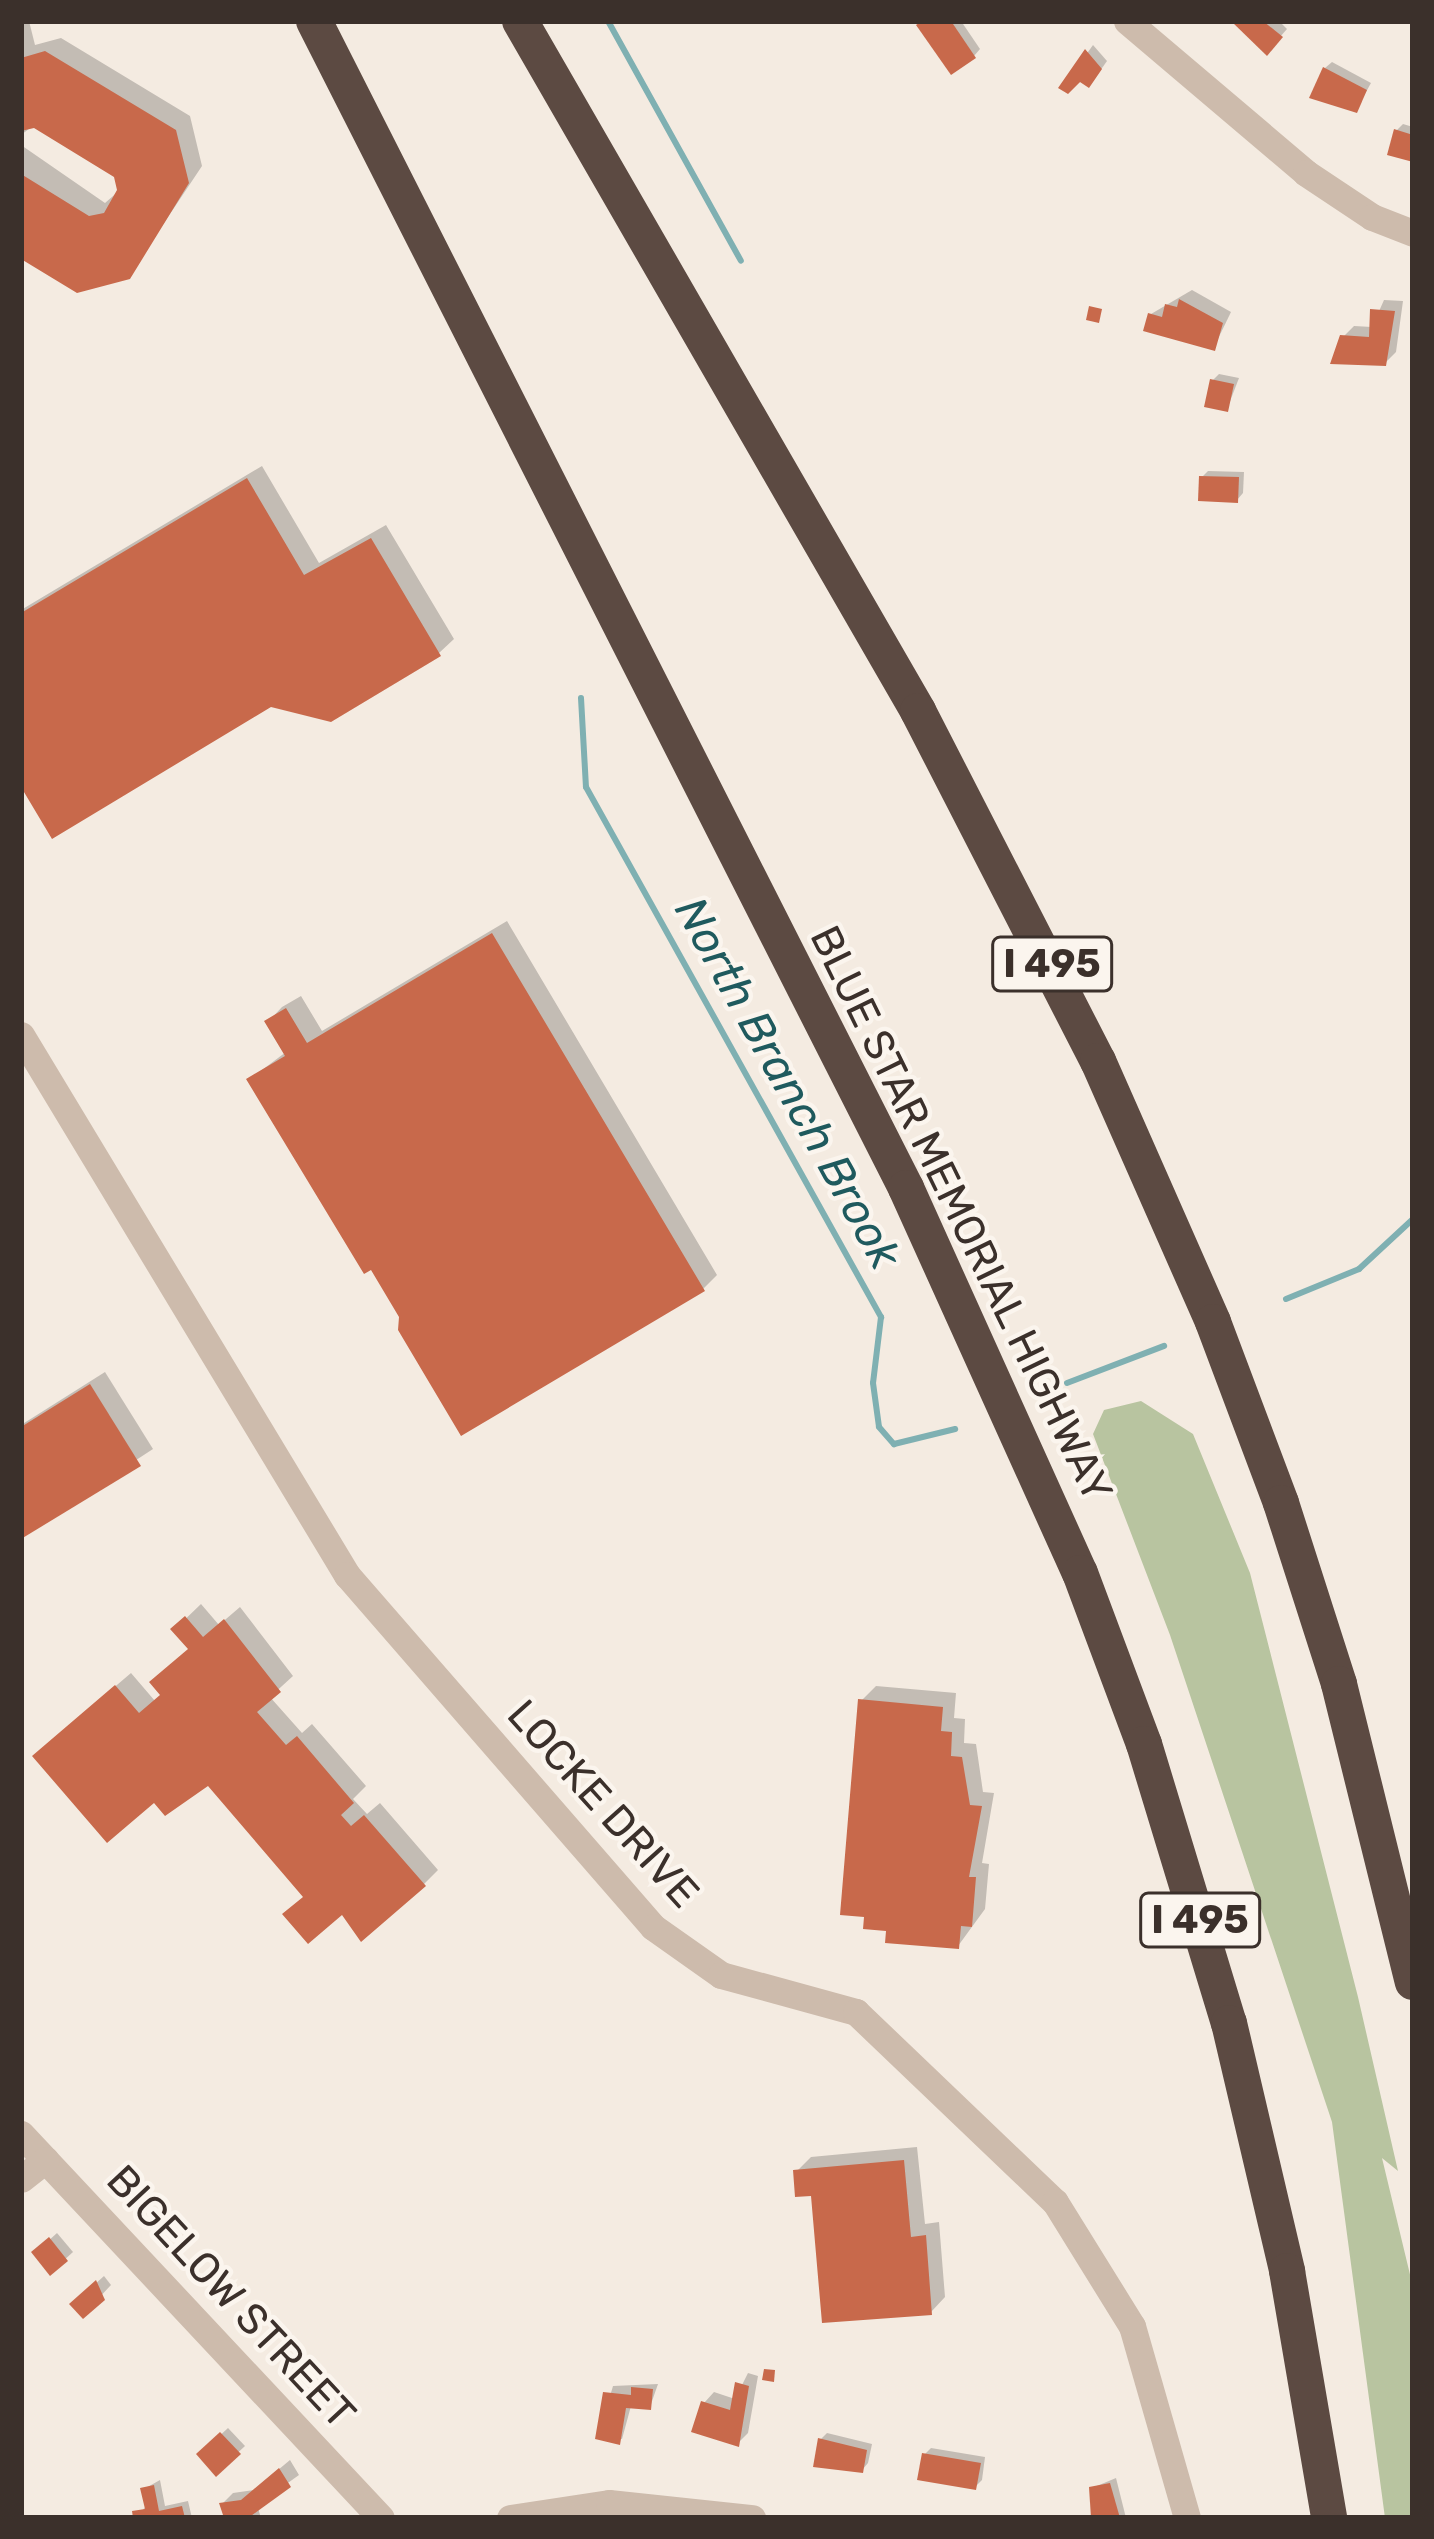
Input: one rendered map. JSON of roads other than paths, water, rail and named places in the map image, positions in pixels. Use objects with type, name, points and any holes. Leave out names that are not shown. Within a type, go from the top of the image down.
[{"type":"highway","name":"BLUE STAR MEMORIAL HIGHWAY","points":[[314,21],[906,1188],[1080,1573],[1164,1804],[1229,2023],[1287,2270],[1328,2518]]},
{"type":"highway","name":"I 495","points":[[520,21],[929,732],[1098,1061],[1214,1322],[1282,1503],[1339,1684],[1413,1982]]},
{"type":"street","points":[[1127,21],[1306,173],[1372,218],[1413,233]]},
{"type":"street","name":"LOCKE DRIVE","points":[[21,1035],[347,1575],[653,1927],[721,1975],[856,2012],[1055,2202],[1132,2326],[1187,2518]]},
{"type":"street","name":"BIGELOW STREET","points":[[21,2134],[381,2518]]},
{"type":"street","points":[[21,2179],[45,2160]]},
{"type":"street","points":[[510,2518],[609,2503],[752,2518]]},
{"type":"waterway","name":"North Branch Brook","points":[[608,21],[741,261]]},
{"type":"waterway","name":"North Branch Brook","points":[[581,698],[586,787],[881,1317],[873,1383],[879,1427],[894,1444],[955,1429]]},
{"type":"waterway","name":"North Branch Brook","points":[[1286,1299],[1359,1269],[1413,1219]]},
{"type":"waterway","name":"North Branch Brook","points":[[1067,1383],[1164,1346]]}]
